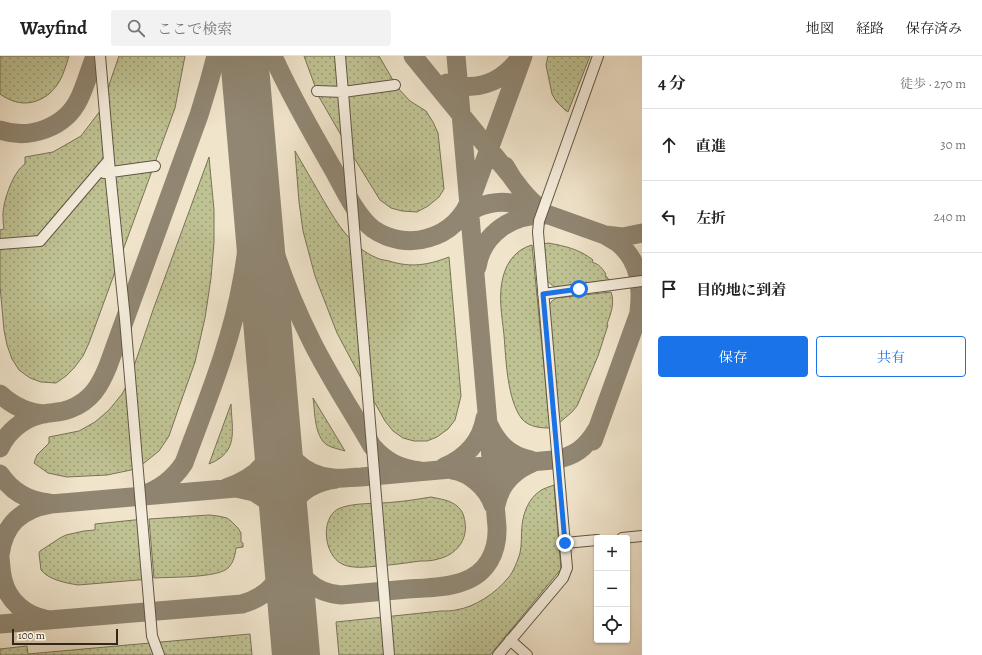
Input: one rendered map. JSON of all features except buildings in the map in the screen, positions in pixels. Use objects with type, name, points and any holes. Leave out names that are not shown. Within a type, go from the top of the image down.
[{"type":"lane","points":[[100,56],[125,319],[152,636],[159,655]]},
{"type":"lane","points":[[340,56],[389,655]]},
{"type":"lane","points":[[498,655],[563,578],[567,568],[538,232],[539,222],[598,56]]},
{"type":"lane","points":[[317,91],[343,92],[395,85]]},
{"type":"lane","points":[[0,244],[40,241],[109,160]]},
{"type":"lane","points":[[97,174],[155,166]]},
{"type":"lane","points":[[543,294],[642,281]]},
{"type":"lane","points":[[630,537],[642,536]]},
{"type":"lane","points":[[565,543],[594,540]]},
{"type":"lane","points":[[510,640],[527,655]]},
{"type":"green space","points":[[0,56],[69,56],[61,78],[52,91],[37,101],[25,103],[13,101],[0,94]]},
{"type":"green space","points":[[119,56],[185,56],[175,108],[83,356],[66,376],[56,383],[41,382],[30,378],[19,370],[12,359],[4,330],[0,286],[0,230],[4,229],[3,213],[5,201],[13,179],[25,164],[25,157],[53,152],[81,136],[100,111]]},
{"type":"green space","points":[[304,56],[379,56],[397,87],[410,101],[426,111],[438,133],[444,189],[439,197],[428,206],[417,212],[402,211],[391,208],[380,200],[319,97]]},
{"type":"green space","points":[[548,56],[590,56],[568,112],[556,101],[552,94],[546,65]]},
{"type":"green space","points":[[295,151],[326,205],[344,232],[367,253],[380,259],[412,265],[427,264],[449,257],[461,396],[455,420],[448,429],[437,437],[427,441],[414,441],[403,438],[393,431],[385,421],[337,333],[315,276],[303,231]]},
{"type":"green space","points":[[209,157],[214,210],[214,242],[211,278],[205,318],[195,362],[169,436],[159,451],[144,463],[131,470],[107,475],[67,477],[48,473],[34,463],[37,455],[49,443],[49,437],[79,431],[95,422],[109,410],[122,394],[129,381],[153,310]]},
{"type":"green space","points":[[548,243],[572,248],[588,256],[593,260],[592,262],[601,268],[609,280],[556,287],[552,285],[548,282],[546,277],[544,244]]},
{"type":"green space","points":[[532,245],[550,428],[531,425],[522,419],[513,401],[508,379],[501,306],[503,277],[513,256],[522,249]]},
{"type":"green space","points":[[611,292],[613,300],[612,308],[598,356],[577,406],[559,423],[549,305],[556,298]]},
{"type":"green space","points":[[313,398],[345,451],[329,446],[323,441],[317,430]]},
{"type":"green space","points":[[231,404],[232,440],[225,453],[219,459],[209,464]]},
{"type":"green space","points":[[554,485],[561,569],[490,655],[339,655],[336,622],[456,610],[478,603],[491,594],[510,576],[517,563],[521,550],[522,526],[527,506],[536,494],[545,488]]},
{"type":"green space","points":[[431,497],[451,502],[460,509],[463,515],[465,522],[465,535],[463,541],[450,554],[431,561],[383,566],[350,567],[342,564],[331,553],[326,537],[328,521],[332,514],[338,509],[358,504],[400,502]]},
{"type":"green space","points":[[209,515],[227,518],[238,528],[241,533],[241,542],[243,543],[243,547],[236,548],[234,558],[230,566],[223,571],[214,574],[154,578],[149,519]]},
{"type":"green space","points":[[144,519],[150,579],[78,585],[53,579],[41,570],[40,551],[66,535],[95,530],[95,524]]},
{"type":"green space","points":[[250,634],[252,655],[0,655],[0,649],[27,646],[28,654]]},
{"type":"taxiway","points":[[0,130],[11,133],[34,132],[45,129],[65,117],[73,109],[79,99],[95,56]]},
{"type":"taxiway","points":[[0,448],[11,432],[21,423],[39,415],[62,411],[77,406],[84,402],[94,392],[102,380],[199,115],[216,56]]},
{"type":"taxiway","points":[[273,56],[287,85],[350,201],[361,217],[379,233],[407,241],[421,240],[443,232],[455,223],[465,211],[472,196],[523,56]]},
{"type":"taxiway","points":[[413,56],[511,176]]},
{"type":"taxiway","points":[[287,551],[296,568],[315,587],[331,594],[341,595],[455,584],[478,574],[484,568],[493,553],[497,536],[497,527],[456,56]]},
{"type":"taxiway","points":[[447,83],[458,86],[478,86],[496,80],[519,59]]},
{"type":"taxiway","points":[[140,496],[165,484],[184,463],[225,350],[245,265],[250,218],[253,155]]},
{"type":"taxiway","points":[[505,166],[521,190],[542,210]]},
{"type":"taxiway","points":[[258,187],[267,227],[287,286],[303,324],[326,369],[377,452],[399,466],[420,471]]},
{"type":"taxiway","points":[[461,218],[482,206],[505,202],[521,205],[605,235],[623,237],[642,233]]},
{"type":"taxiway","points":[[477,267],[480,255],[485,245],[500,228],[521,218],[544,215]]},
{"type":"taxiway","points":[[605,235],[618,243],[625,250],[635,266],[638,274],[640,293],[639,312]]},
{"type":"taxiway","points":[[593,441],[642,305]]},
{"type":"taxiway","points":[[0,394],[21,408],[32,412],[45,414]]},
{"type":"taxiway","points":[[444,467],[459,459],[471,448],[480,435],[485,418]]},
{"type":"taxiway","points":[[276,425],[283,445],[289,454],[303,468],[312,473],[336,478],[560,459],[573,454],[584,446],[597,429]]},
{"type":"taxiway","points":[[489,425],[496,438],[506,448],[517,456],[531,460]]},
{"type":"taxiway","points":[[226,488],[239,483],[252,475],[267,460],[274,440],[276,426]]},
{"type":"taxiway","points":[[496,505],[501,491],[508,480],[519,470],[532,463]]},
{"type":"taxiway","points":[[452,470],[465,474],[477,482],[487,492],[493,505]]},
{"type":"taxiway","points":[[0,474],[15,491],[27,498],[49,503]]},
{"type":"taxiway","points":[[285,531],[290,511],[294,502],[300,495],[307,489],[325,481],[336,479]]},
{"type":"taxiway","points":[[0,555],[5,535],[15,520],[22,514],[40,506],[236,488],[254,492],[265,499],[275,510],[285,531]]},
{"type":"taxiway","points":[[0,624],[242,604],[252,601],[273,585],[282,570],[287,551]]},
{"type":"taxiway","points":[[0,558],[1,572],[5,588],[13,601],[31,614],[45,619]]},
{"type":"runway","points":[[244,56],[296,655]]},
{"type":"route","points":[[565,543],[543,294],[579,289]]}]
